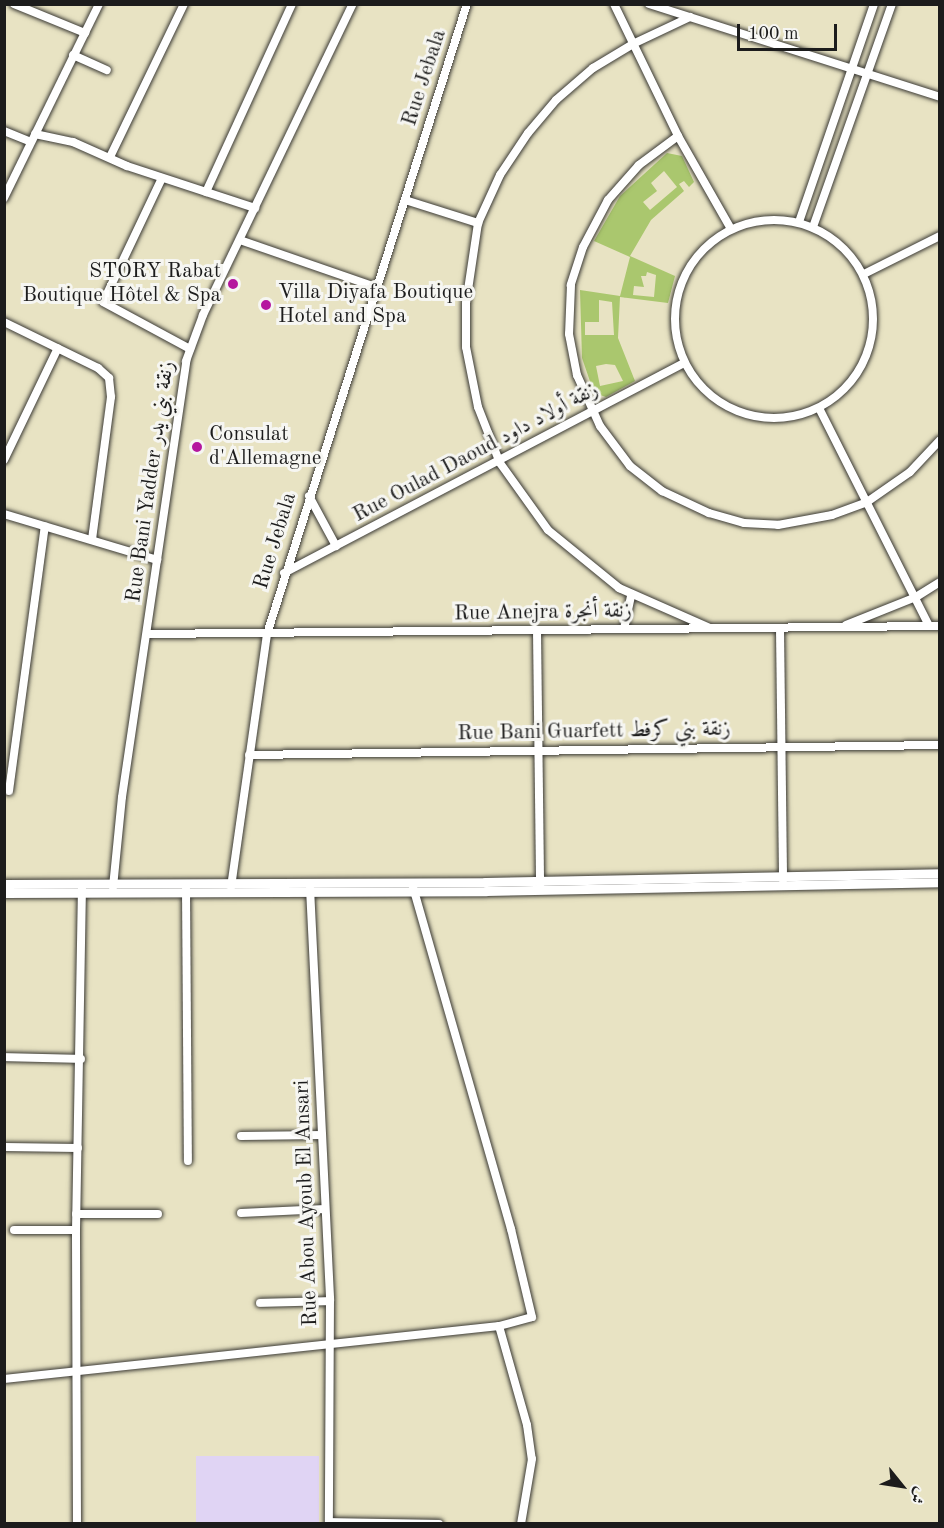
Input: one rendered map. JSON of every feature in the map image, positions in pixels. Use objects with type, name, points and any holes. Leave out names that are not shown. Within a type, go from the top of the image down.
[{"type":"street","points":[[14,4],[85,33]]},
{"type":"street","points":[[4,198],[99,4]]},
{"type":"street","points":[[110,157],[184,4]]},
{"type":"street","points":[[206,192],[292,4]]},
{"type":"street","name":"Rue Bani Yadder زنقة بني يدر","points":[[113,887],[157,560],[190,349],[255,207],[353,4]]},
{"type":"street","name":"Rue Jebala","points":[[231,888],[267,634],[284,573],[467,4]]},
{"type":"street","points":[[614,4],[678,136],[731,229]]},
{"type":"street","points":[[649,4],[939,96]]},
{"type":"street","points":[[799,222],[874,4]]},
{"type":"street","points":[[813,227],[892,4]]},
{"type":"street","points":[[690,17],[633,44],[593,68],[556,100],[500,175],[478,223],[466,303],[466,347],[478,407],[500,463],[548,530],[585,564],[631,595],[710,628]]},
{"type":"street","points":[[73,56],[107,70]]},
{"type":"street","points":[[4,130],[31,142]]},
{"type":"street","points":[[35,134],[63,139],[162,178],[255,207]]},
{"type":"street","points":[[678,136],[639,165],[616,188],[594,224],[579,259],[569,301],[570,334],[577,375],[592,412],[614,447],[647,481],[685,503],[730,520],[778,525],[832,515],[867,502],[910,472],[939,440]]},
{"type":"street","points":[[162,178],[103,303],[190,349]]},
{"type":"street","points":[[405,200],[478,223]]},
{"type":"street","points":[[764,219],[799,222],[813,227],[848,251],[864,274],[873,312],[868,350],[849,384],[819,408],[776,418],[732,410],[705,390],[684,363],[674,320],[677,297],[696,257],[731,229],[764,219]]},
{"type":"street","points":[[864,274],[939,236]]},
{"type":"street","points":[[240,240],[376,287]]},
{"type":"street","points":[[4,322],[101,370],[111,384],[92,539]]},
{"type":"street","points":[[4,460],[58,348]]},
{"type":"street","name":"Rue Oulad Daoud زنقة أولاد داود","points":[[284,573],[500,463],[684,363]]},
{"type":"street","points":[[819,408],[929,626]]},
{"type":"street","points":[[309,496],[336,546]]},
{"type":"street","points":[[4,514],[157,560]]},
{"type":"street","points":[[9,791],[45,526]]},
{"type":"street","points":[[839,627],[916,597],[939,582]]},
{"type":"street","points":[[624,629],[631,595]]},
{"type":"street","name":"Rue Anejra زنقة أنجرة","points":[[147,634],[939,626]]},
{"type":"street","points":[[780,629],[782,881]]},
{"type":"street","points":[[537,631],[540,885]]},
{"type":"street","name":"Rue Bani Guarfett زنقة بني كرفط","points":[[249,755],[939,745]]},
{"type":"street","points":[[782,881],[939,873]]},
{"type":"street","points":[[4,884],[82,887],[310,888],[782,881],[939,882]]},
{"type":"street","points":[[4,893],[82,887]]},
{"type":"street","points":[[77,1524],[76,1214],[81,1059],[82,887]]},
{"type":"street","points":[[186,887],[188,1161]]},
{"type":"street","points":[[4,1379],[331,1341],[499,1326],[528,1320],[534,1312],[413,887]]},
{"type":"street","name":"Rue Abou Ayoub El Ansari","points":[[310,888],[330,1301],[329,1523]]},
{"type":"street","points":[[4,1057],[81,1059]]},
{"type":"street","points":[[241,1136],[322,1136]]},
{"type":"street","points":[[4,1147],[78,1148]]},
{"type":"street","points":[[241,1213],[325,1209]]},
{"type":"street","points":[[76,1214],[158,1214]]},
{"type":"street","points":[[14,1230],[76,1230]]},
{"type":"street","points":[[260,1303],[330,1301]]},
{"type":"street","points":[[499,1326],[527,1425],[532,1459],[521,1524]]},
{"type":"street","points":[[329,1523],[439,1524]]},
{"type":"shaded area","points":[[196,1456],[319,1456],[319,1523],[196,1523]]},
{"type":"green space","points":[[667,153],[682,156],[694,182],[689,187],[684,181],[679,184],[684,191],[651,220],[630,256],[675,276],[668,303],[620,297],[618,338],[635,381],[606,397],[594,393],[582,358],[580,290],[620,296],[630,257],[594,241],[620,196]],"holes":[[[664,171],[677,187],[650,210],[643,202],[657,191],[651,183]],[[647,272],[656,275],[654,297],[633,295],[634,286],[644,287],[641,276],[646,276]],[[599,300],[612,302],[614,335],[585,335],[585,322],[599,322]],[[615,365],[623,381],[600,386],[596,366]]]},
{"type":"place","name":"STORY Rabat Boutique Hôtel & Spa","points":[[233,284]]},
{"type":"place","name":"Villa Diyafa Boutique Hotel and Spa","points":[[266,305]]},
{"type":"place","name":"Consulat d'Allemagne","points":[[197,447]]}]
